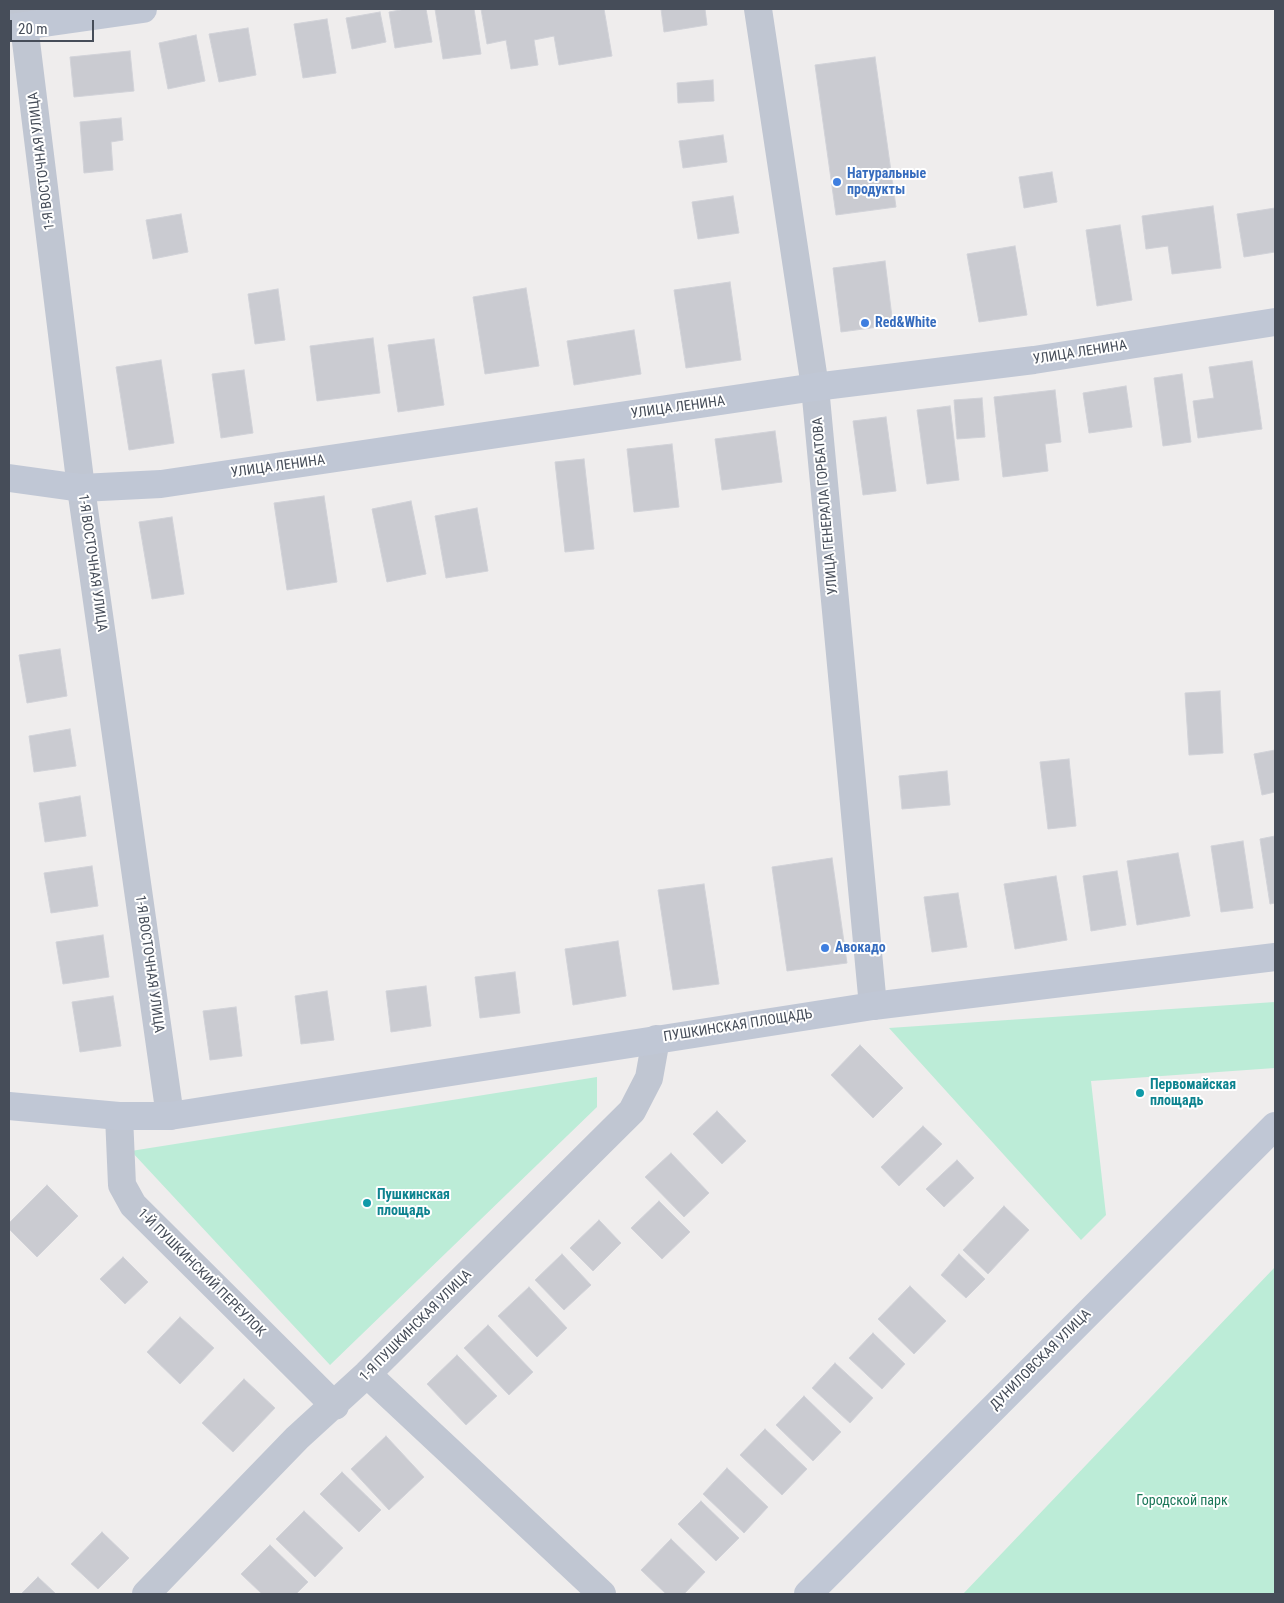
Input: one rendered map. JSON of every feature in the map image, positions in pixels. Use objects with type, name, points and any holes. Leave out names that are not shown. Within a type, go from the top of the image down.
[{"type":"main road","points":[[19,21],[143,9]]},
{"type":"main road","name":"УЛИЦА ЛЕНИНА","points":[[9,478],[23,482],[81,488],[161,484],[815,387],[1034,360],[1275,322]]},
{"type":"main road","points":[[873,1006],[1275,956]]},
{"type":"main road","name":"ПУШКИНСКАЯ ПЛОЩАДЬ","points":[[9,1106],[119,1116],[170,1116],[873,1006]]},
{"type":"main road","name":"ДУНИЛОВСКАЯ УЛИЦА","points":[[808,1594],[1275,1126]]},
{"type":"street","name":"УЛИЦА ГЕНЕРАЛА ГОРБАТОВА","points":[[758,9],[815,387],[873,1006]]},
{"type":"street","name":"1-Я ВОСТОЧНАЯ УЛИЦА","points":[[19,21],[81,488],[170,1116]]},
{"type":"street","name":"1-Я ПУШКИНСКАЯ УЛИЦА","points":[[146,1594],[296,1438],[335,1406],[632,1111],[649,1078],[656,1039]]},
{"type":"street","name":"1-Й ПУШКИНСКИЙ ПЕРЕУЛОК","points":[[119,1116],[122,1185],[133,1205],[335,1406]]},
{"type":"street","points":[[367,1374],[602,1594]]},
{"type":"green space","points":[[1275,1002],[1275,1068],[1091,1081],[1106,1215],[1081,1240],[889,1028]]},
{"type":"green space","points":[[597,1077],[597,1107],[330,1365],[131,1151]]},
{"type":"green space","name":"Городской парк","points":[[1275,1267],[1275,1594],[963,1594]]},
{"type":"building","points":[[406,9],[426,9],[432,42],[395,48],[389,12]]},
{"type":"building","points":[[435,9],[474,9],[481,54],[443,59]]},
{"type":"building","points":[[481,9],[604,9],[612,56],[559,65],[554,36],[534,40],[538,65],[511,69],[506,40],[487,44]]},
{"type":"building","points":[[661,9],[705,9],[707,25],[664,32]]},
{"type":"building","points":[[380,12],[386,42],[352,49],[346,18]]},
{"type":"building","points":[[327,19],[336,73],[303,78],[294,24]]},
{"type":"building","points":[[248,28],[256,75],[219,82],[209,34]]},
{"type":"building","points":[[196,35],[205,81],[168,89],[159,43]]},
{"type":"building","points":[[130,51],[134,91],[74,97],[70,57]]},
{"type":"building","points":[[875,57],[896,207],[836,215],[815,65]]},
{"type":"building","points":[[713,80],[714,101],[678,103],[677,83]]},
{"type":"building","points":[[121,118],[123,140],[111,142],[113,170],[84,173],[80,122]]},
{"type":"building","points":[[723,135],[727,162],[683,168],[679,141]]},
{"type":"building","points":[[1052,172],[1057,202],[1024,208],[1019,177]]},
{"type":"building","points":[[733,196],[739,233],[698,239],[692,202]]},
{"type":"building","points":[[1213,206],[1221,268],[1172,274],[1168,246],[1146,249],[1142,216]]},
{"type":"building","points":[[1275,208],[1275,252],[1244,257],[1237,214]]},
{"type":"building","points":[[181,214],[188,252],[153,259],[146,220]]},
{"type":"building","points":[[1120,225],[1132,300],[1097,306],[1086,230]]},
{"type":"building","points":[[1015,246],[1027,315],[979,322],[967,254]]},
{"type":"building","points":[[885,261],[893,325],[841,332],[833,268]]},
{"type":"building","points":[[730,282],[741,360],[686,368],[674,290]]},
{"type":"building","points":[[526,288],[539,366],[485,374],[473,297]]},
{"type":"building","points":[[278,289],[285,340],[255,344],[248,294]]},
{"type":"building","points":[[634,330],[641,374],[574,385],[567,341]]},
{"type":"building","points":[[373,338],[380,393],[317,401],[310,346]]},
{"type":"building","points":[[434,339],[444,405],[398,412],[388,345]]},
{"type":"building","points":[[161,360],[174,443],[129,450],[116,367]]},
{"type":"building","points":[[1252,361],[1262,429],[1198,438],[1193,401],[1214,398],[1209,367]]},
{"type":"building","points":[[244,370],[253,433],[221,438],[212,374]]},
{"type":"building","points":[[1182,374],[1191,442],[1163,446],[1154,378]]},
{"type":"building","points":[[1126,386],[1132,427],[1089,433],[1083,393]]},
{"type":"building","points":[[1055,390],[1061,442],[1045,444],[1048,471],[1003,477],[994,397]]},
{"type":"building","points":[[982,398],[985,437],[957,439],[954,400]]},
{"type":"building","points":[[950,406],[959,480],[927,484],[917,410]]},
{"type":"building","points":[[886,417],[896,491],[863,495],[853,421]]},
{"type":"building","points":[[775,431],[782,482],[722,490],[715,439]]},
{"type":"building","points":[[672,444],[679,507],[634,512],[627,449]]},
{"type":"building","points":[[584,459],[594,549],[565,552],[555,462]]},
{"type":"building","points":[[324,496],[337,582],[287,590],[274,503]]},
{"type":"building","points":[[411,501],[426,574],[387,582],[372,509]]},
{"type":"building","points":[[477,508],[488,571],[446,578],[435,516]]},
{"type":"building","points":[[172,517],[184,594],[152,599],[139,522]]},
{"type":"building","points":[[60,649],[67,696],[27,703],[19,655]]},
{"type":"building","points":[[1220,691],[1223,753],[1189,755],[1185,693]]},
{"type":"building","points":[[70,729],[76,766],[34,772],[29,736]]},
{"type":"building","points":[[1275,750],[1275,792],[1262,795],[1254,754]]},
{"type":"building","points":[[1069,759],[1076,826],[1048,829],[1040,762]]},
{"type":"building","points":[[947,771],[950,805],[902,809],[899,776]]},
{"type":"building","points":[[80,796],[86,836],[45,842],[39,803]]},
{"type":"building","points":[[1275,836],[1275,903],[1270,904],[1260,839]]},
{"type":"building","points":[[1243,841],[1253,908],[1221,912],[1211,846]]},
{"type":"building","points":[[1178,853],[1190,916],[1137,925],[1127,861]]},
{"type":"building","points":[[832,858],[847,963],[787,971],[772,867]]},
{"type":"building","points":[[92,866],[98,906],[51,913],[44,873]]},
{"type":"building","points":[[1117,871],[1126,925],[1091,931],[1083,876]]},
{"type":"building","points":[[1056,876],[1067,940],[1015,949],[1004,884]]},
{"type":"building","points":[[704,884],[719,984],[673,990],[658,890]]},
{"type":"building","points":[[958,893],[967,947],[932,952],[924,897]]},
{"type":"building","points":[[103,935],[109,977],[63,984],[56,942]]},
{"type":"building","points":[[618,941],[626,996],[573,1005],[565,949]]},
{"type":"building","points":[[515,972],[520,1013],[480,1018],[475,977]]},
{"type":"building","points":[[426,986],[431,1026],[391,1032],[386,991]]},
{"type":"building","points":[[327,991],[334,1040],[301,1044],[295,996]]},
{"type":"building","points":[[113,996],[121,1046],[80,1052],[72,1002]]},
{"type":"building","points":[[236,1007],[242,1056],[210,1060],[203,1011]]},
{"type":"building","points":[[860,1045],[903,1088],[873,1118],[831,1075]]},
{"type":"building","points":[[717,1111],[746,1141],[722,1164],[693,1134]]},
{"type":"building","points":[[923,1126],[942,1144],[899,1186],[881,1167]]},
{"type":"building","points":[[671,1153],[709,1193],[684,1217],[645,1177]]},
{"type":"building","points":[[957,1160],[974,1178],[944,1207],[926,1189]]},
{"type":"building","points":[[47,1185],[78,1216],[37,1257],[9,1229],[9,1223]]},
{"type":"building","points":[[659,1201],[690,1232],[662,1259],[631,1228]]},
{"type":"building","points":[[1004,1206],[1029,1230],[988,1274],[963,1250]]},
{"type":"building","points":[[599,1220],[621,1243],[593,1271],[570,1248]]},
{"type":"building","points":[[562,1254],[591,1285],[564,1310],[535,1280]]},
{"type":"building","points":[[959,1254],[985,1279],[966,1298],[941,1275]]},
{"type":"building","points":[[123,1257],[148,1282],[125,1304],[100,1279]]},
{"type":"building","points":[[910,1286],[946,1321],[914,1354],[878,1319]]},
{"type":"building","points":[[529,1287],[567,1328],[537,1357],[498,1316]]},
{"type":"building","points":[[180,1317],[214,1348],[180,1384],[147,1352]]},
{"type":"building","points":[[488,1325],[533,1372],[509,1395],[464,1348]]},
{"type":"building","points":[[873,1333],[905,1364],[882,1389],[849,1358]]},
{"type":"building","points":[[457,1355],[497,1396],[466,1425],[427,1384]]},
{"type":"building","points":[[835,1363],[873,1398],[850,1423],[812,1388]]},
{"type":"building","points":[[244,1379],[275,1408],[233,1452],[202,1423]]},
{"type":"building","points":[[804,1396],[841,1432],[813,1461],[776,1425]]},
{"type":"building","points":[[765,1429],[807,1469],[782,1495],[740,1455]]},
{"type":"building","points":[[386,1436],[424,1477],[389,1510],[351,1469]]},
{"type":"building","points":[[727,1468],[768,1507],[744,1533],[703,1494]]},
{"type":"building","points":[[342,1472],[381,1510],[359,1532],[320,1494]]},
{"type":"building","points":[[701,1501],[739,1538],[716,1561],[678,1524]]},
{"type":"building","points":[[304,1511],[343,1548],[315,1577],[276,1539]]},
{"type":"building","points":[[102,1532],[129,1558],[98,1589],[71,1564]]},
{"type":"building","points":[[671,1539],[705,1572],[684,1594],[666,1594],[641,1570]]},
{"type":"building","points":[[270,1545],[308,1582],[296,1594],[262,1594],[241,1574]]},
{"type":"building","points":[[38,1577],[56,1594],[21,1594]]},
{"type":"place","name":"Натуральные продукты","points":[[837,182]]},
{"type":"place","name":"Red&White","points":[[865,323]]},
{"type":"place","name":"Авокадо","points":[[825,948]]},
{"type":"place","name":"Первомайская площадь","points":[[1140,1093]]},
{"type":"place","name":"Пушкинская площадь","points":[[367,1203]]}]
